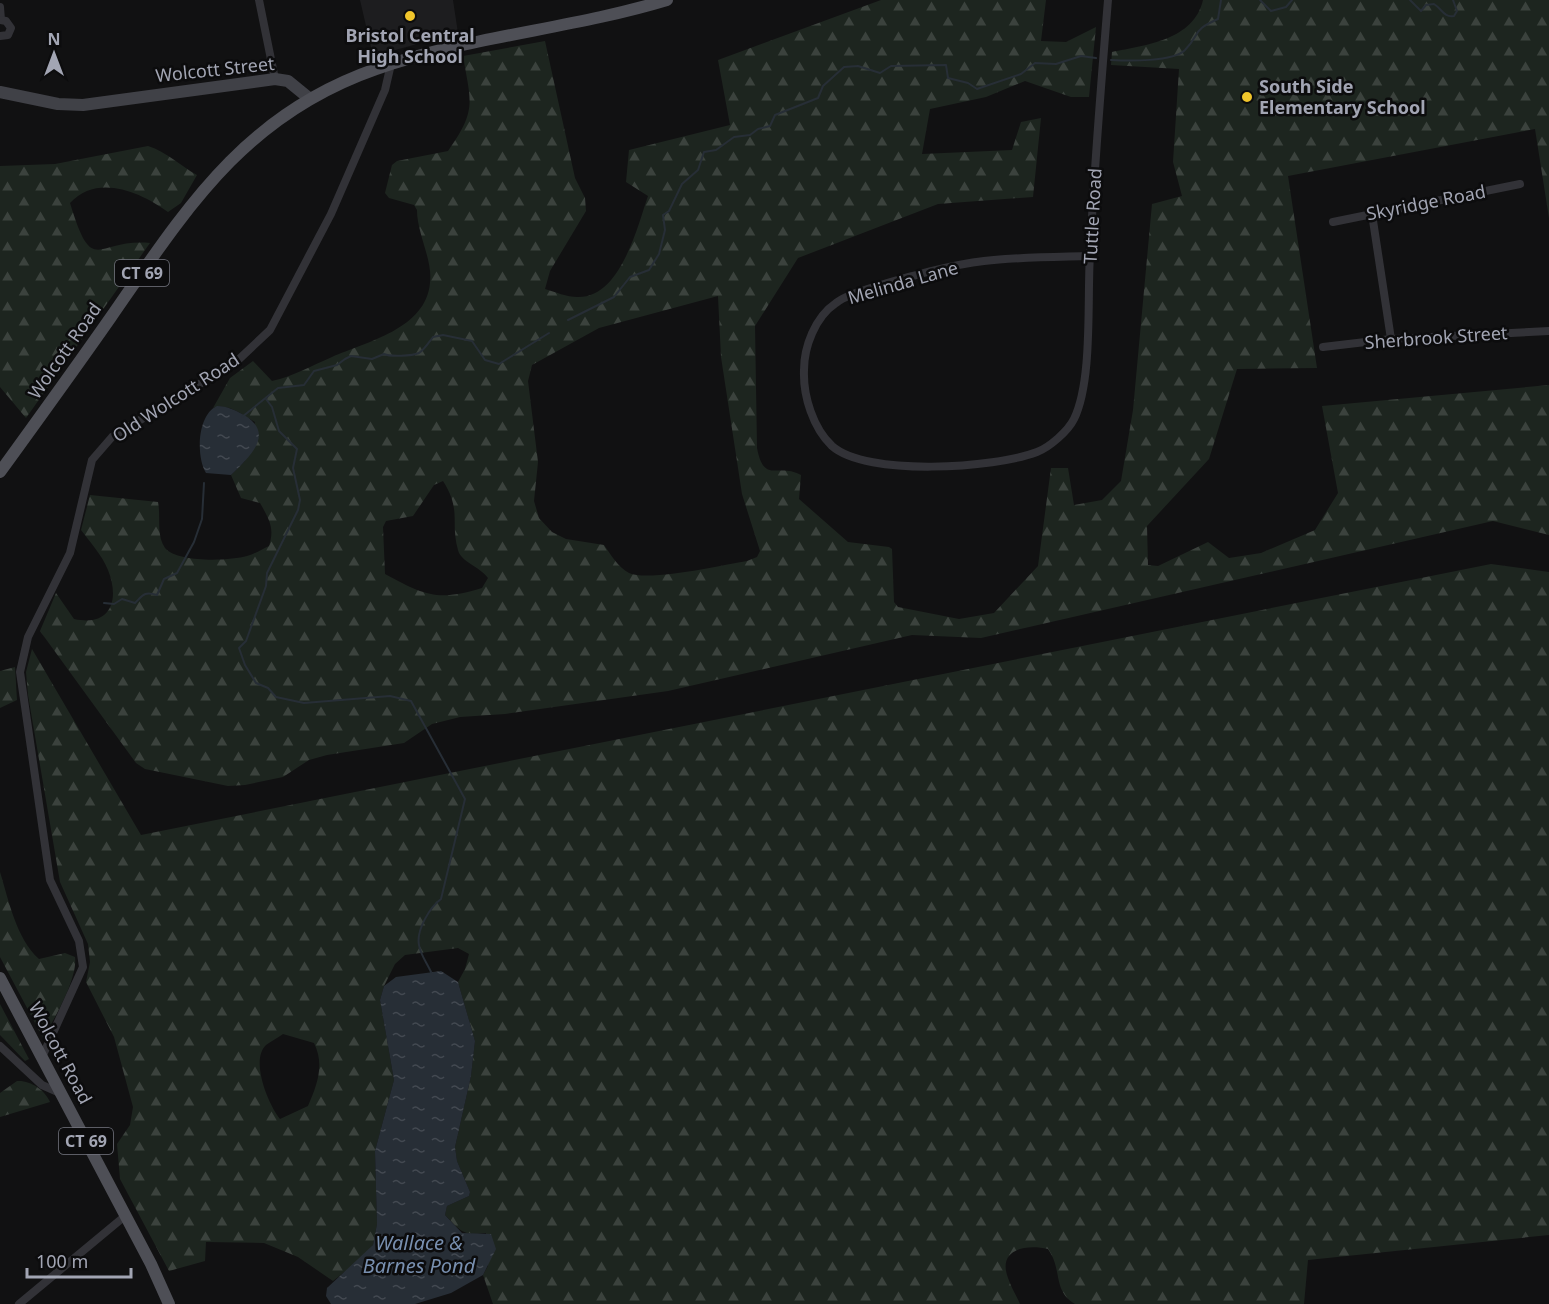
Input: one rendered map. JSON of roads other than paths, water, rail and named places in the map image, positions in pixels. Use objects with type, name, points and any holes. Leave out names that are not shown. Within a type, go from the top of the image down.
[{"type":"main road","name":"CT 69","points":[[310,99],[391,64],[428,53],[585,22],[667,0]]},
{"type":"main road","name":"Wolcott Street","points":[[0,92],[58,104],[83,105],[275,79],[288,81],[310,99]]},
{"type":"main road","name":"Wolcott Road","points":[[0,472],[204,187],[246,144],[310,99]]},
{"type":"main road","name":"Wolcott Road","points":[[0,978],[152,1264],[169,1304]]},
{"type":"street","points":[[259,0],[275,79]]},
{"type":"street","name":"Tuttle Road","points":[[1066,429],[1074,418],[1081,395],[1088,337],[1090,256],[1107,0]]},
{"type":"street","points":[[0,7],[1,20],[9,23],[10,30],[6,36],[0,36]]},
{"type":"street","name":"Old Wolcott Road","points":[[42,1057],[82,967],[79,941],[50,880],[20,672],[28,637],[70,553],[92,460],[112,437],[236,362],[270,330],[331,214],[385,90],[391,64]]},
{"type":"street","name":"Skyridge Road","points":[[1333,222],[1520,184]]},
{"type":"street","points":[[1372,214],[1391,339]]},
{"type":"street","name":"Melinda Lane","points":[[1066,429],[1040,451],[1004,461],[896,465],[858,461],[832,446],[814,421],[803,387],[804,353],[817,324],[836,303],[872,288],[929,271],[985,261],[1090,256]]},
{"type":"street","name":"Sherbrook Street","points":[[1323,347],[1391,339],[1549,331]]},
{"type":"street","points":[[0,1046],[42,1085],[60,1093]]},
{"type":"street","points":[[19,1304],[125,1216]]},
{"type":"water","points":[[217,406],[244,415],[253,422],[258,430],[259,438],[256,445],[231,475],[206,473],[201,457],[202,427],[210,411]]},
{"type":"water","name":"Wallace & Barnes Pond","points":[[441,971],[458,982],[475,1041],[471,1076],[455,1147],[457,1161],[470,1192],[469,1196],[447,1206],[445,1215],[462,1233],[491,1234],[496,1249],[483,1275],[451,1293],[415,1304],[331,1304],[326,1296],[327,1288],[373,1245],[377,1224],[375,1151],[394,1080],[380,1000],[384,986],[396,977]]},
{"type":"waterway","points":[[1111,60],[1150,60],[1179,54],[1185,50],[1200,29],[1218,19],[1221,0]]},
{"type":"waterway","points":[[1260,0],[1271,11],[1286,7],[1292,0]]},
{"type":"waterway","points":[[1410,0],[1421,11],[1426,5],[1434,4],[1445,14],[1454,16],[1457,11],[1453,0]]},
{"type":"waterway","points":[[568,320],[614,297],[630,277],[649,270],[659,254],[665,230],[663,215],[669,211],[682,184],[698,170],[704,152],[716,150],[734,137],[750,135],[758,129],[770,126],[775,115],[818,98],[823,86],[844,67],[858,66],[880,73],[891,66],[946,65],[948,78],[968,83],[977,89],[1021,74],[1035,63],[1056,64],[1081,56],[1096,58]]},
{"type":"waterway","points":[[242,417],[278,388],[304,385],[314,371],[337,365],[351,356],[372,359],[384,354],[396,356],[416,354],[423,350],[433,337],[443,335],[472,341],[485,360],[499,364],[549,333]]},
{"type":"waterway","points":[[266,399],[272,407],[279,431],[297,449],[293,468],[300,500],[298,510],[267,573],[266,586],[246,641],[239,648],[245,665],[256,683],[268,688],[276,697],[304,703],[390,696],[411,701],[465,799],[441,899],[428,913],[420,933],[420,948],[431,972]]},
{"type":"waterway","points":[[104,603],[114,604],[122,599],[135,603],[144,594],[157,595],[164,579],[177,573],[194,542],[202,519],[204,483]]},
{"type":"place","name":"Bristol Central High School","points":[[410,16]]},
{"type":"place","name":"South Side Elementary School","points":[[1247,97]]}]
